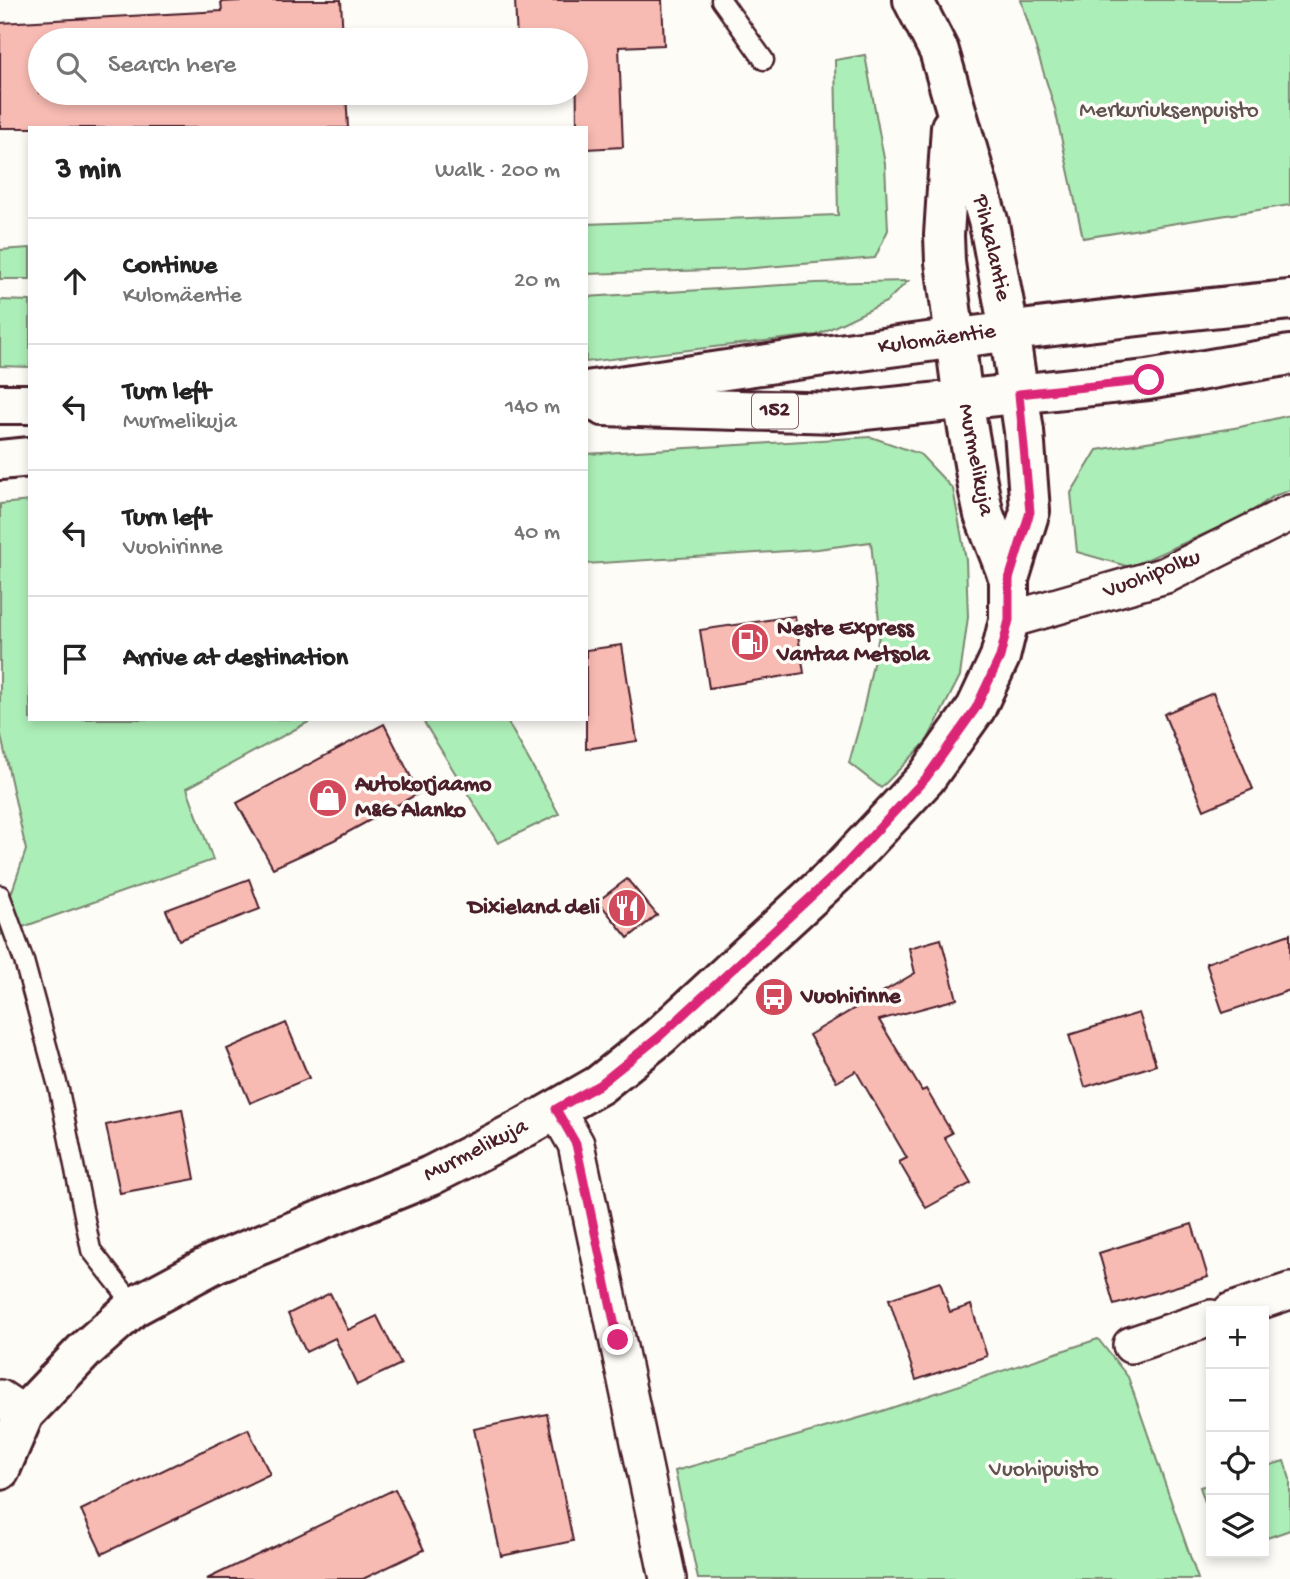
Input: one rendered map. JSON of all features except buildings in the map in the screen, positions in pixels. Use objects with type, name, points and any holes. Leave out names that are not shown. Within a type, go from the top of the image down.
[{"type":"street","name":"Pihkalantie","points":[[914,0],[939,51],[989,224],[1019,394]]},
{"type":"street","name":"Pihkalantie","points":[[953,104],[944,235],[945,262],[956,339]]},
{"type":"street","name":"Kulomäentie","points":[[588,391],[1009,330],[1290,300]]},
{"type":"street","name":"Murmelikuja","points":[[956,339],[963,400],[984,514],[1009,579]]},
{"type":"street","name":"152","points":[[588,405],[836,413],[1149,380],[1290,355]]},
{"type":"street","name":"Murmelikuja","points":[[12,1406],[85,1350],[135,1306],[215,1263],[430,1176],[599,1085],[660,1036],[841,869],[926,778],[976,708],[1000,657],[1009,620],[1009,579],[1030,512],[1019,394]]},
{"type":"street","points":[[0,404],[28,404]]},
{"type":"street","points":[[0,460],[28,457]]},
{"type":"street","name":"Vuohipolku","points":[[1009,620],[1166,575],[1290,513]]},
{"type":"street","points":[[556,1109],[576,1144],[668,1579]]},
{"type":"street","points":[[1246,1306],[1290,1291]]},
{"type":"street","points":[[1131,1346],[1206,1320]]},
{"type":"street","points":[[0,1470],[12,1406]]},
{"type":"lane","points":[[721,0],[764,60]]},
{"type":"lane","points":[[0,895],[24,961],[59,1090],[91,1250],[135,1306]]},
{"type":"green space","name":"Merkuriuksenpuisto","points":[[1021,0],[1290,0],[1290,205],[1083,238],[1055,109]]},
{"type":"green space","points":[[865,55],[885,164],[888,230],[875,258],[743,269],[588,274],[588,224],[838,215],[835,60]]},
{"type":"green space","points":[[28,248],[28,279],[0,279],[0,250]]},
{"type":"green space","points":[[908,281],[886,302],[817,335],[588,362],[588,297],[816,283]]},
{"type":"green space","points":[[0,300],[28,301],[28,367],[0,366]]},
{"type":"green space","points":[[1290,415],[1290,490],[1274,496],[1245,516],[1130,567],[1077,552],[1071,493],[1097,450],[1240,427]]},
{"type":"green space","points":[[871,437],[920,454],[953,489],[966,560],[968,617],[960,676],[927,741],[881,788],[849,763],[880,631],[871,542],[818,549],[588,564],[588,454]]},
{"type":"green space","points":[[28,501],[28,721],[310,721],[187,788],[213,860],[0,935],[0,927],[26,850],[0,731],[0,504]]},
{"type":"green space","points":[[423,721],[507,721],[559,814],[498,843]]},
{"type":"green space","name":"Vuohipuisto","points":[[1098,1339],[1128,1377],[1198,1579],[698,1579],[675,1471],[873,1414]]},
{"type":"green space","points":[[1284,1461],[1290,1479],[1290,1530],[1269,1537],[1269,1495],[1269,1466]]},
{"type":"green space","points":[[1206,1485],[1206,1505],[1200,1487]]},
{"type":"place","name":"Neste Express Vantaa Metsola","points":[[750,642]]},
{"type":"place","name":"Autokorjaamo M&G Alanko","points":[[328,798]]},
{"type":"place","name":"Dixieland deli","points":[[627,908]]},
{"type":"place","name":"Vuohirinne","points":[[774,997]]},
{"type":"route","points":[[618,1340],[576,1144],[556,1109],[599,1085],[660,1036],[841,869],[926,778],[976,708],[1000,657],[1009,620],[1009,579],[1030,512],[1019,394],[1149,380]]}]
